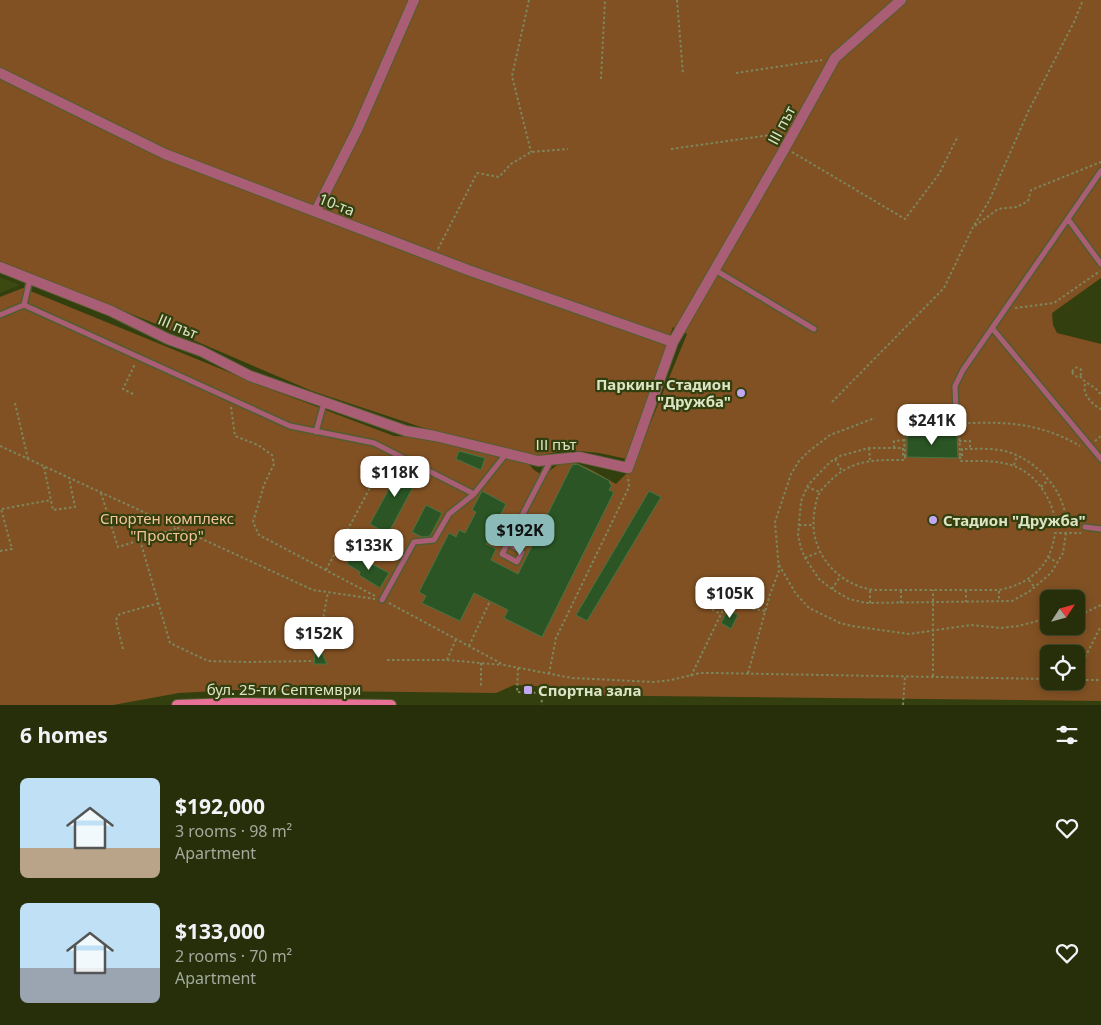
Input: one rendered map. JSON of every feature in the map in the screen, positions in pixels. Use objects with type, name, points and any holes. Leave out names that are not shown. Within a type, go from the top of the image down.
[{"type":"main road","name":"бул. 25-ти Септември","points":[[177,705],[235,703],[390,705]]},
{"type":"street","points":[[316,211],[358,128],[414,0]]},
{"type":"street","name":"ІІІ път","points":[[0,266],[110,311],[250,376],[406,431],[435,436],[538,461],[579,457],[628,468],[673,342],[835,58],[901,0]]},
{"type":"street","name":"10-та","points":[[0,73],[165,154],[434,257],[673,342]]},
{"type":"lane","points":[[954,412],[956,412],[955,386],[963,370],[1101,172]]},
{"type":"lane","points":[[1068,218],[1101,264]]},
{"type":"lane","points":[[715,270],[814,329]]},
{"type":"lane","points":[[24,305],[30,279]]},
{"type":"lane","points":[[0,315],[24,305],[290,426],[374,442],[474,494]]},
{"type":"lane","points":[[992,328],[1101,459]]},
{"type":"lane","points":[[316,432],[324,402]]},
{"type":"lane","points":[[382,600],[414,542],[434,540],[449,514],[474,494],[506,454]]},
{"type":"lane","points":[[508,543],[551,460]]},
{"type":"lane","points":[[1085,527],[1101,529]]},
{"type":"path","points":[[529,0],[512,76],[531,152]]},
{"type":"path","points":[[600,79],[605,0]]},
{"type":"path","points":[[677,0],[683,74]]},
{"type":"path","points":[[832,402],[944,288],[973,227],[990,200],[1028,112],[1074,22],[1083,0]]},
{"type":"path","points":[[736,72],[835,58]]},
{"type":"path","points":[[671,149],[793,131]]},
{"type":"path","points":[[785,148],[905,219],[939,174],[958,136]]},
{"type":"path","points":[[434,257],[477,173],[499,177],[511,164],[531,152],[568,149]]},
{"type":"path","points":[[973,227],[998,208],[1017,206],[1028,201],[1031,190],[1101,162]]},
{"type":"path","points":[[1006,309],[1054,303],[1101,270]]},
{"type":"path","points":[[133,394],[123,389],[138,357]]},
{"type":"path","points":[[1080,376],[1085,384],[1084,390],[1087,397],[1096,407],[1101,409]]},
{"type":"path","points":[[1085,384],[1092,386],[1101,395]]},
{"type":"path","points":[[230,399],[235,436],[258,445],[272,455],[274,464],[264,485],[253,522],[259,535],[504,665]]},
{"type":"path","points":[[15,403],[28,459]]},
{"type":"path","points":[[903,414],[906,460],[870,460],[850,466],[820,492],[815,505],[813,533],[820,551],[830,567],[840,576],[855,585],[870,589],[999,590],[1012,587],[1028,579],[1042,566],[1052,549],[1055,533],[1082,533]]},
{"type":"path","points":[[909,414],[910,426],[1001,422],[1027,425],[1054,433],[1084,448]]},
{"type":"path","points":[[748,673],[765,611],[779,570],[775,522],[791,474],[798,461],[830,435],[875,418]]},
{"type":"path","points":[[959,423],[960,461],[995,462],[1014,465],[1029,475],[1040,487],[1052,506],[1056,521],[1081,520]]},
{"type":"path","points":[[894,448],[894,441],[905,440]]},
{"type":"path","points":[[959,441],[970,441],[970,449]]},
{"type":"path","points":[[0,446],[313,590],[382,600]]},
{"type":"path","points":[[905,457],[903,457],[903,448],[869,448],[846,454],[835,459],[818,473],[807,487],[801,501],[799,525],[801,548],[805,558],[820,579],[849,600],[870,603],[1012,601],[1035,588],[1051,573],[1058,564],[1066,533]]},
{"type":"path","points":[[869,448],[870,460]]},
{"type":"path","points":[[960,456],[962,456],[962,449],[999,450],[1018,456],[1035,467],[1056,489],[1062,502],[1066,520]]},
{"type":"path","points":[[326,570],[391,450]]},
{"type":"path","points":[[1014,465],[1018,456]]},
{"type":"path","points":[[835,459],[842,471]]},
{"type":"path","points":[[44,466],[53,510],[75,507],[69,478]]},
{"type":"path","points":[[549,674],[556,638],[628,487],[628,468]]},
{"type":"path","points":[[1040,487],[1048,480]]},
{"type":"path","points":[[807,487],[820,492]]},
{"type":"path","points":[[101,493],[118,547],[178,528]]},
{"type":"path","points":[[0,551],[12,549],[0,509],[51,500]]},
{"type":"path","points":[[799,525],[813,525]]},
{"type":"path","points":[[140,540],[170,643],[208,661],[314,660]]},
{"type":"path","points":[[805,558],[820,551]]},
{"type":"path","points":[[1048,557],[1058,564]]},
{"type":"path","points":[[779,565],[796,594],[809,608],[840,623],[909,634],[971,624],[1002,628],[1040,620]]},
{"type":"path","points":[[832,589],[840,576]]},
{"type":"path","points":[[1028,579],[1035,588]]},
{"type":"path","points":[[870,589],[870,603]]},
{"type":"path","points":[[901,590],[901,603]]},
{"type":"path","points":[[933,590],[933,676]]},
{"type":"path","points":[[966,590],[966,602]]},
{"type":"path","points":[[999,590],[999,601]]},
{"type":"path","points":[[317,651],[328,592]]},
{"type":"path","points":[[469,646],[490,601]]},
{"type":"path","points":[[123,649],[116,621],[117,617],[120,614],[159,603]]},
{"type":"path","points":[[703,605],[721,614]]},
{"type":"path","points":[[1085,613],[1101,605]]},
{"type":"path","points":[[691,676],[724,608],[732,606],[765,611]]},
{"type":"path","points":[[1085,657],[1101,626]]},
{"type":"path","points":[[447,660],[456,639]]},
{"type":"path","points":[[387,660],[447,660],[504,665],[572,678],[654,682],[700,673],[1040,679]]},
{"type":"path","points":[[481,663],[481,687]]},
{"type":"path","points":[[518,668],[517,692],[541,693],[542,705]]},
{"type":"path","points":[[903,705],[905,676]]},
{"type":"path","points":[[1085,680],[1101,680]]},
{"type":"shaded area","points":[[0,277],[20,285],[0,293]]},
{"type":"green space","name":"Спортен комплекс \"Простор\"","points":[[0,0],[1101,0],[1101,278],[1052,313],[1053,325],[1057,333],[1101,344],[1101,701],[559,695],[552,687],[514,685],[496,693],[235,690],[179,693],[113,705],[0,705],[0,297],[23,288],[270,389],[394,436],[420,437],[527,462],[542,475],[562,462],[574,462],[616,484],[632,468],[687,334],[673,327],[627,459],[599,453],[568,450],[536,456],[454,438],[312,391],[151,322],[0,261]]},
{"type":"building","points":[[907,435],[957,435],[958,458],[907,457]]},
{"type":"building","points":[[459,451],[485,458],[481,470],[456,459]]},
{"type":"building","points":[[403,463],[421,472],[388,534],[370,524]]},
{"type":"building","points":[[577,464],[610,481],[609,483],[612,485],[609,490],[614,492],[542,637],[504,618],[508,610],[474,593],[460,621],[422,603],[426,596],[419,592],[449,533],[456,537],[459,530],[465,533],[476,512],[472,510],[482,491],[506,504],[486,544],[496,549],[491,560],[518,574],[572,465]]},
{"type":"building","points":[[649,491],[661,497],[587,621],[576,615]]},
{"type":"building","points":[[426,505],[442,513],[430,536],[422,537],[412,532]]},
{"type":"building","points":[[353,554],[389,573],[380,588],[359,575],[360,572],[347,564]]},
{"type":"building","points":[[728,610],[738,615],[731,629],[721,623]]},
{"type":"building","points":[[315,651],[322,653],[327,664],[314,664]]},
{"type":"place","name":"Паркинг Стадион \"Дружба\"","points":[[741,393]]},
{"type":"place","name":"Стадион \"Дружба\"","points":[[933,520]]},
{"type":"place","name":"Спортна зала","points":[[528,690]]}]
